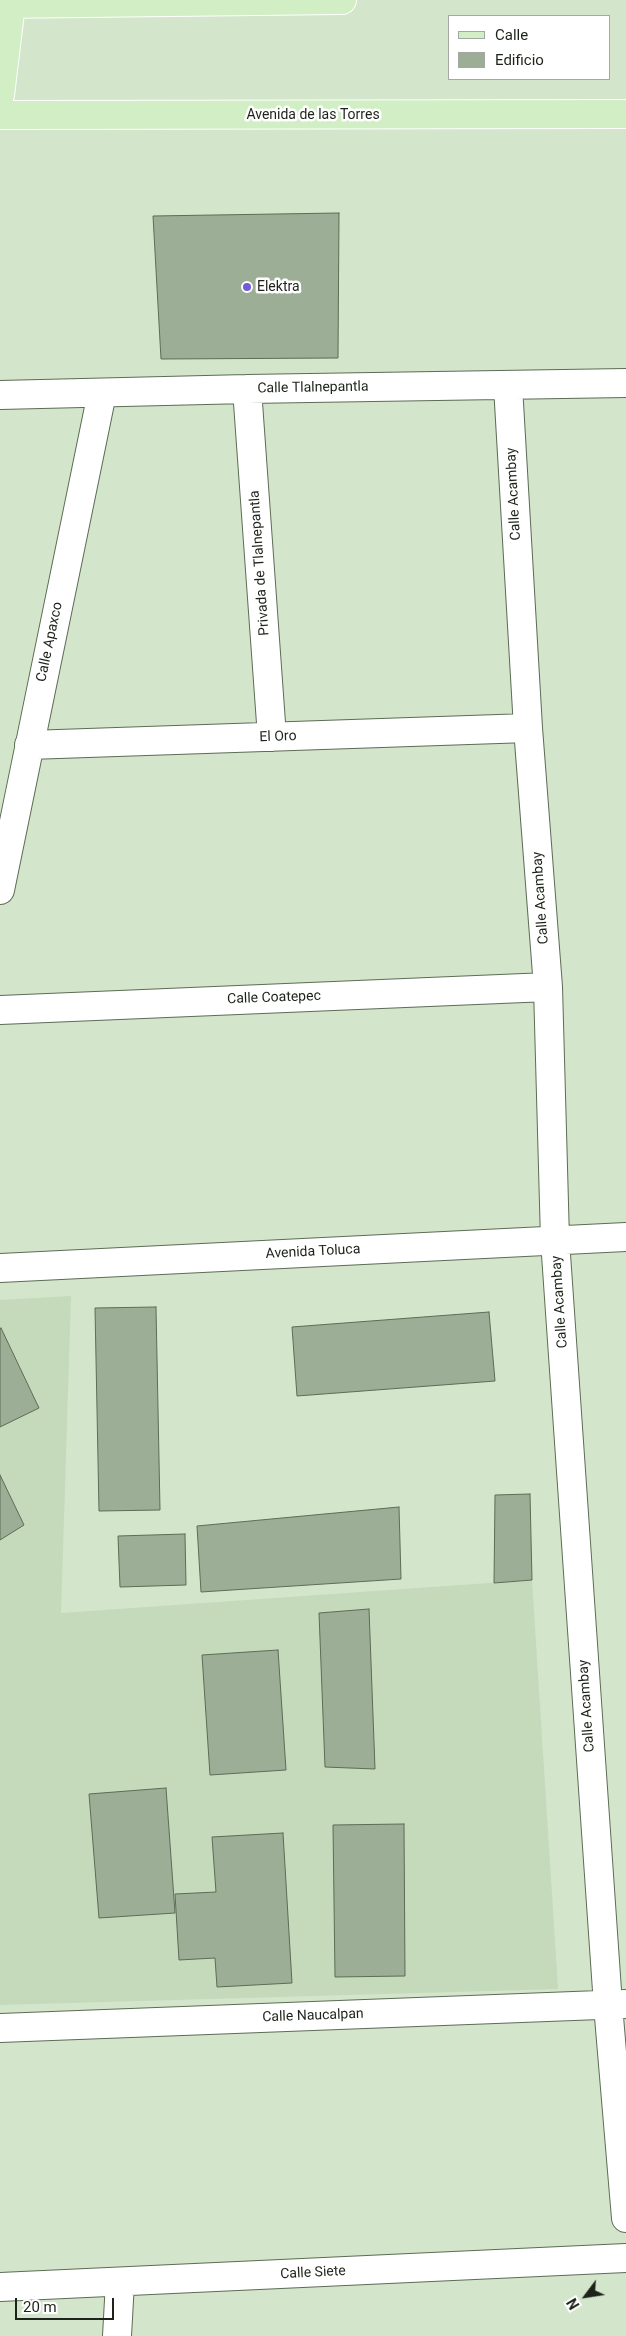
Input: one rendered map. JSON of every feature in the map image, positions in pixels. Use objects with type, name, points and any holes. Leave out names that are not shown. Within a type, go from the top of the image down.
[{"type":"main road","points":[[0,96],[6,4],[117,1],[342,0]]},
{"type":"main road","name":"Avenida de las Torres","points":[[0,116],[626,114]]},
{"type":"street","name":"Calle Tlalnepantla","points":[[0,395],[626,383]]},
{"type":"street","name":"Calle Acambay","points":[[508,386],[528,728],[548,987],[555,1240],[617,2005],[626,2218]]},
{"type":"street","name":"Privada de Tlalnepantla","points":[[247,389],[272,737]]},
{"type":"street","name":"Calle Apaxco","points":[[0,890],[102,393]]},
{"type":"street","name":"El Oro","points":[[29,745],[528,728]]},
{"type":"street","name":"Calle Coatepec","points":[[0,1010],[548,987]]},
{"type":"street","name":"Avenida Toluca","points":[[0,1268],[626,1237]]},
{"type":"street","name":"Calle Naucalpan","points":[[0,2028],[617,2005]]},
{"type":"street","name":"Calle Siete","points":[[0,2287],[626,2258]]},
{"type":"street","points":[[117,2336],[120,2282]]},
{"type":"shaded area","points":[[71,1296],[61,1613],[532,1580],[558,1989],[0,2005],[0,1300]]},
{"type":"building","name":"Elektra","points":[[339,213],[338,358],[161,359],[153,216]]},
{"type":"building","points":[[156,1307],[160,1510],[99,1511],[95,1308]]},
{"type":"building","points":[[489,1312],[495,1381],[297,1396],[292,1327]]},
{"type":"building","points":[[0,1329],[39,1408],[0,1427]]},
{"type":"building","points":[[0,1475],[24,1525],[0,1540]]},
{"type":"building","points":[[530,1494],[532,1580],[494,1583],[495,1495]]},
{"type":"building","points":[[399,1507],[401,1579],[201,1592],[197,1526]]},
{"type":"building","points":[[185,1534],[186,1585],[120,1587],[118,1536]]},
{"type":"building","points":[[369,1609],[375,1769],[325,1767],[319,1613]]},
{"type":"building","points":[[278,1650],[286,1770],[210,1775],[202,1655]]},
{"type":"building","points":[[166,1788],[175,1913],[99,1918],[89,1794]]},
{"type":"building","points":[[404,1824],[405,1976],[335,1977],[333,1825]]},
{"type":"building","points":[[283,1833],[292,1983],[217,1987],[215,1958],[179,1960],[175,1894],[216,1892],[212,1837]]},
{"type":"place","name":"Elektra","points":[[247,287]]}]
